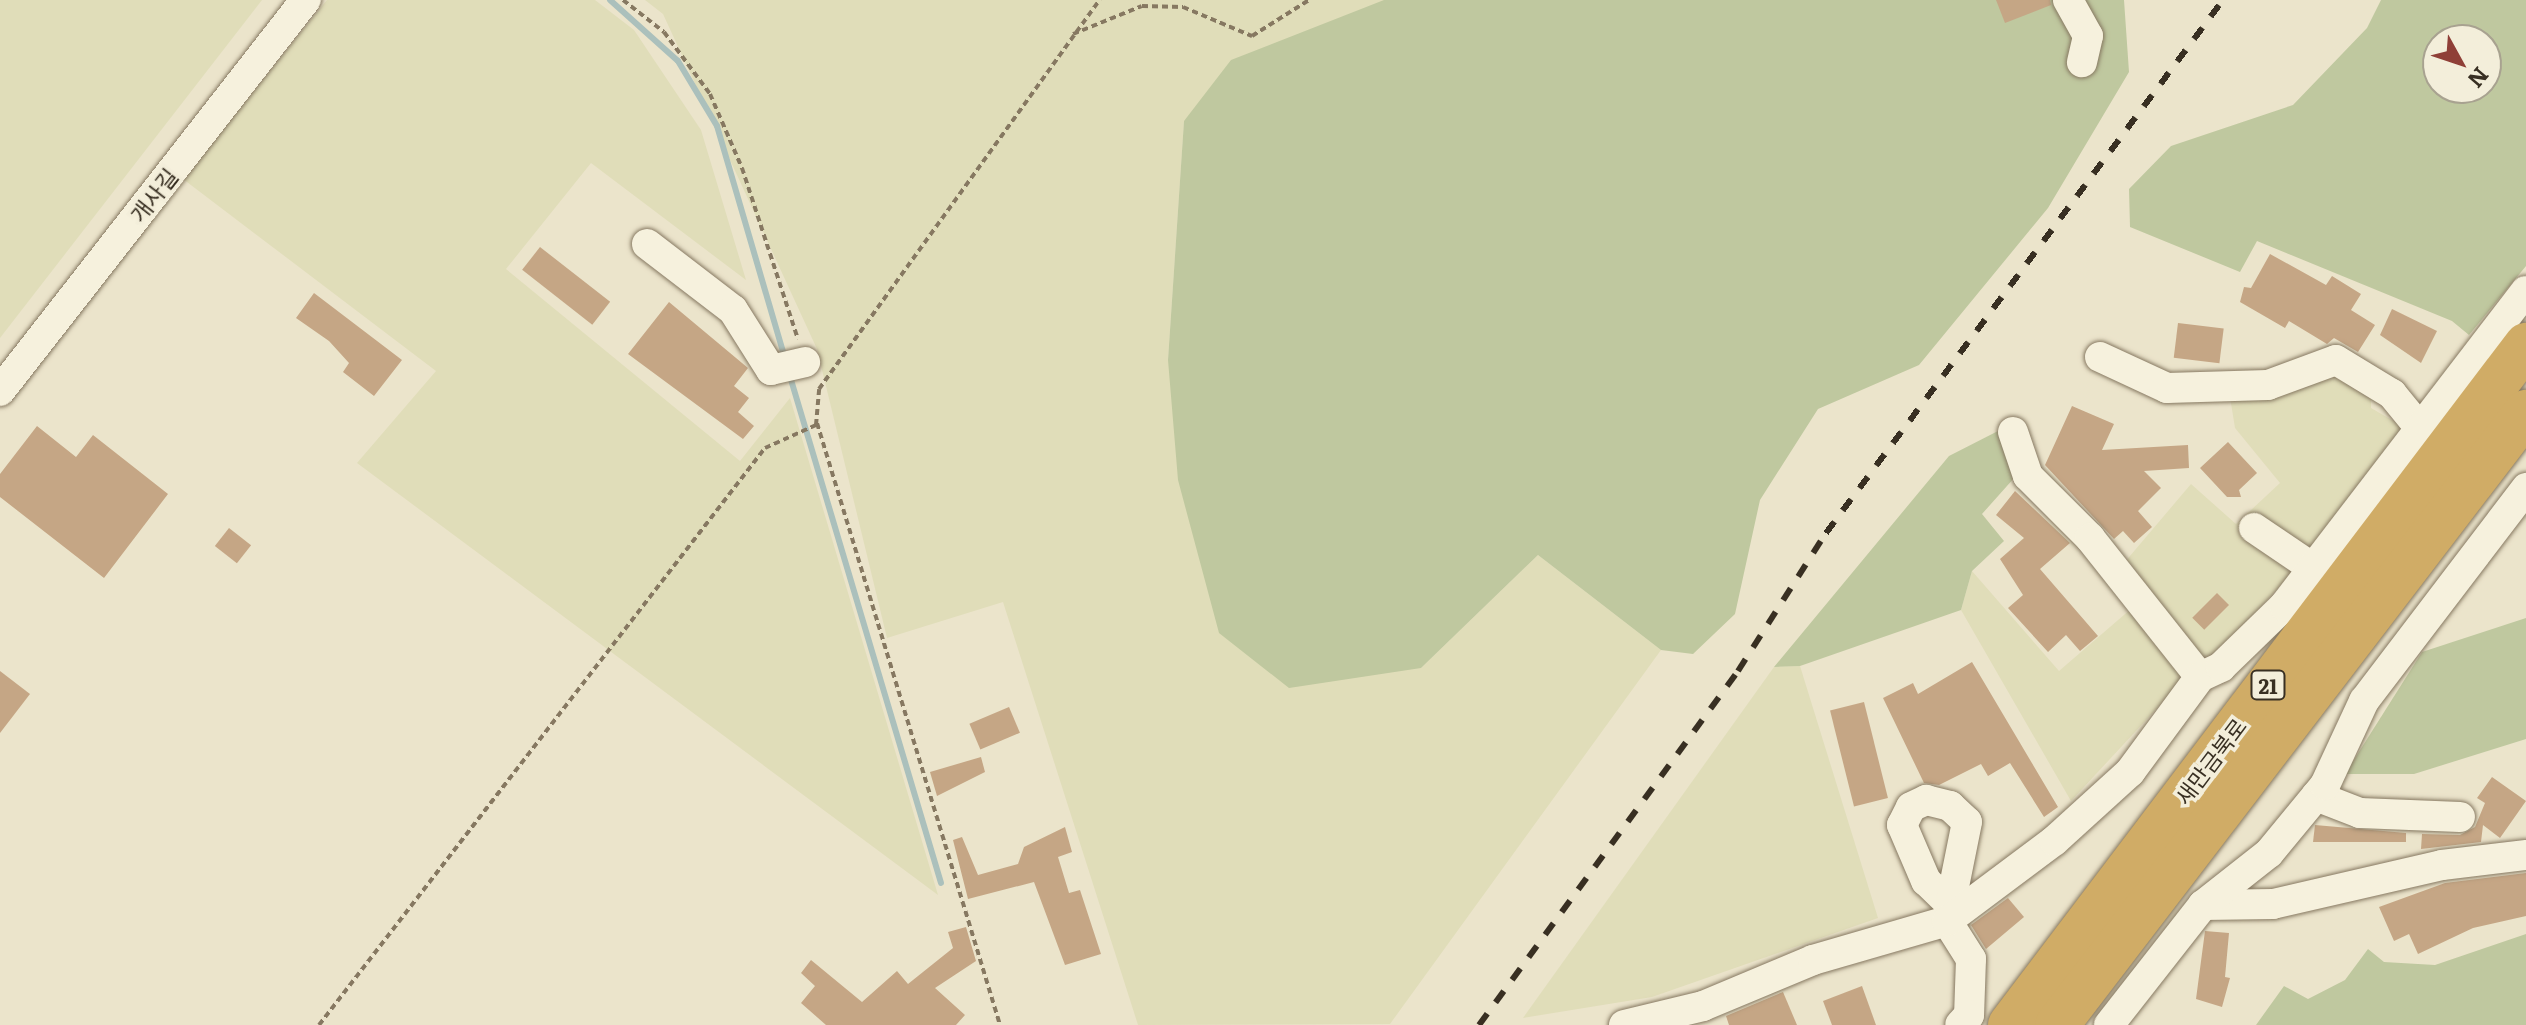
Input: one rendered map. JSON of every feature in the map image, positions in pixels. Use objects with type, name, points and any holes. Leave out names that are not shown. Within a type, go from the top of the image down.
[{"type":"highway","name":"새만금북로","points":[[2010,1025],[2526,345]]},
{"type":"highway","name":"새만금북로","points":[[2057,1025],[2526,412]]},
{"type":"street","name":"개사길","points":[[0,391],[306,0]]},
{"type":"street","points":[[2068,0],[2088,36],[2082,62]]},
{"type":"street","points":[[647,244],[733,310],[771,370],[793,366]]},
{"type":"street","points":[[1624,1025],[1703,1006],[1813,960],[1948,913],[2054,841],[2130,772],[2200,677],[2221,667],[2284,606],[2526,291]]},
{"type":"street","points":[[2100,357],[2167,388],[2268,385],[2336,360],[2392,394],[2419,427]]},
{"type":"street","points":[[2013,432],[2028,476],[2090,538],[2200,677]]},
{"type":"street","points":[[2109,1025],[2203,905],[2269,853],[2316,796],[2364,701],[2526,488]]},
{"type":"street","points":[[2254,528],[2313,568]]},
{"type":"street","points":[[2316,796],[2360,813],[2460,817]]},
{"type":"street","points":[[2203,905],[2273,904],[2442,865],[2526,855]]},
{"type":"street","points":[[1948,913],[1971,959],[1969,1015],[1960,1025]]},
{"type":"path","points":[[623,0],[664,32],[710,94],[742,168],[793,366],[819,389]]},
{"type":"path","points":[[1000,1025],[816,426],[819,389],[1071,34],[1100,0]]},
{"type":"path","points":[[1071,34],[1142,6],[1183,7],[1252,36],[1309,0]]},
{"type":"path","points":[[319,1025],[765,448],[816,426]]},
{"type":"shaded area","points":[[0,0],[262,0],[0,338]]},
{"type":"shaded area","points":[[327,0],[595,0],[634,30],[701,130],[746,280],[591,163],[506,269],[740,461],[790,398],[938,895],[357,463],[436,371],[183,179]]},
{"type":"shaded area","points":[[645,0],[1390,0],[1184,121],[1168,360],[1421,668],[1538,555],[1661,650],[1390,1024],[1138,1025],[1003,602],[887,638],[817,349],[663,14]]},
{"type":"shaded area","points":[[2333,370],[2371,390],[2371,408],[2404,427],[2289,576],[2229,642],[2205,659],[2124,563],[2191,484],[2236,524],[2280,483],[2235,428],[2230,397]]},
{"type":"shaded area","points":[[1972,571],[2059,671],[2132,608],[2186,677],[2071,801],[1961,610]]},
{"type":"shaded area","points":[[1800,666],[1878,918],[1652,997],[1523,1018],[1774,667]]},
{"type":"green space","points":[[1384,0],[2124,0],[2129,72],[2048,208],[1919,365],[1818,409],[1760,500],[1735,614],[1693,654],[1661,650],[1538,555],[1421,668],[1289,688],[1219,633],[1178,480],[1168,360],[1184,121],[1231,60]]},
{"type":"green space","points":[[2381,0],[2526,0],[2526,266],[2469,335],[2452,321],[2257,241],[2240,272],[2130,227],[2129,189],[2171,146],[2293,105],[2367,28]]},
{"type":"green space","points":[[1998,431],[2015,477],[1982,514],[2004,541],[1972,571],[1961,610],[1800,666],[1774,667],[1949,456]]},
{"type":"green space","points":[[2526,618],[2526,739],[2414,774],[2345,774],[2422,652]]},
{"type":"green space","points":[[2526,934],[2526,1025],[2256,1025],[2284,986],[2308,999],[2345,980],[2368,949],[2384,962],[2435,965]]},
{"type":"building","points":[[1996,0],[2050,0],[2051,5],[2005,23]]},
{"type":"building","points":[[540,247],[610,302],[592,325],[522,270]]},
{"type":"building","points":[[2270,254],[2326,285],[2332,276],[2361,294],[2351,310],[2375,325],[2358,352],[2334,338],[2327,344],[2289,321],[2285,328],[2240,302],[2244,287],[2251,288]]},
{"type":"building","points":[[314,293],[402,360],[374,396],[343,372],[349,363],[329,341],[296,318]]},
{"type":"building","points":[[669,302],[748,368],[734,386],[749,398],[738,412],[754,426],[743,439],[628,354]]},
{"type":"building","points":[[2392,309],[2437,331],[2421,363],[2380,335]]},
{"type":"building","points":[[2178,323],[2224,329],[2219,363],[2174,358]]},
{"type":"building","points":[[2072,406],[2114,424],[2102,450],[2188,445],[2189,468],[2144,471],[2161,488],[2138,511],[2152,527],[2134,543],[2123,531],[2114,539],[2045,465]]},
{"type":"building","points":[[37,426],[76,457],[93,435],[168,494],[104,578],[0,497],[0,474]]},
{"type":"building","points":[[2228,442],[2257,473],[2239,490],[2241,497],[2227,497],[2200,468]]},
{"type":"building","points":[[2015,491],[2070,543],[2040,569],[2098,636],[2080,651],[2066,635],[2048,652],[2008,608],[2023,595],[2000,559],[2024,538],[1996,515]]},
{"type":"building","points":[[229,528],[251,545],[237,563],[215,546]]},
{"type":"building","points":[[2217,593],[2229,605],[2204,630],[2192,618]]},
{"type":"building","points":[[1972,662],[2058,807],[2044,817],[2010,763],[1988,776],[1981,764],[1939,785],[1924,783],[1883,698],[1913,683],[1918,694]]},
{"type":"building","points":[[0,671],[30,694],[0,733]]},
{"type":"building","points":[[1864,702],[1888,798],[1854,807],[1830,710]]},
{"type":"building","points":[[1009,707],[1020,733],[980,750],[969,724]]},
{"type":"building","points":[[981,757],[985,772],[937,796],[930,772]]},
{"type":"building","points":[[2492,777],[2526,801],[2500,838],[2483,825],[2481,842],[2421,849],[2422,834],[2460,835],[2475,827],[2485,803],[2477,798]]},
{"type":"building","points":[[2315,825],[2406,833],[2406,842],[2313,842]]},
{"type":"building","points":[[1065,827],[1072,852],[1058,857],[1069,893],[1080,890],[1101,954],[1065,965],[1034,882],[968,899],[953,840],[962,837],[978,875],[1018,864],[1024,847]]},
{"type":"building","points":[[2526,873],[2526,916],[2473,928],[2418,954],[2409,934],[2394,941],[2379,907],[2445,883]]},
{"type":"building","points":[[2008,898],[2024,917],[1986,949],[1971,925]]},
{"type":"building","points":[[966,927],[976,961],[935,988],[965,1015],[956,1025],[826,1025],[801,1003],[815,986],[801,973],[811,960],[862,1002],[897,971],[908,984],[953,948],[948,932]]},
{"type":"building","points":[[2205,931],[2229,933],[2225,977],[2230,978],[2222,1007],[2196,999]]},
{"type":"building","points":[[1862,986],[1876,1025],[1832,1025],[1823,1001]]},
{"type":"building","points":[[1783,992],[1797,1025],[1729,1025],[1726,1016]]},
{"type":"waterway","points":[[610,0],[678,61],[717,126],[785,358]]},
{"type":"waterway","points":[[789,373],[941,883]]},
{"type":"railway","points":[[1479,1025],[1738,671],[1826,533],[2223,0]]}]
